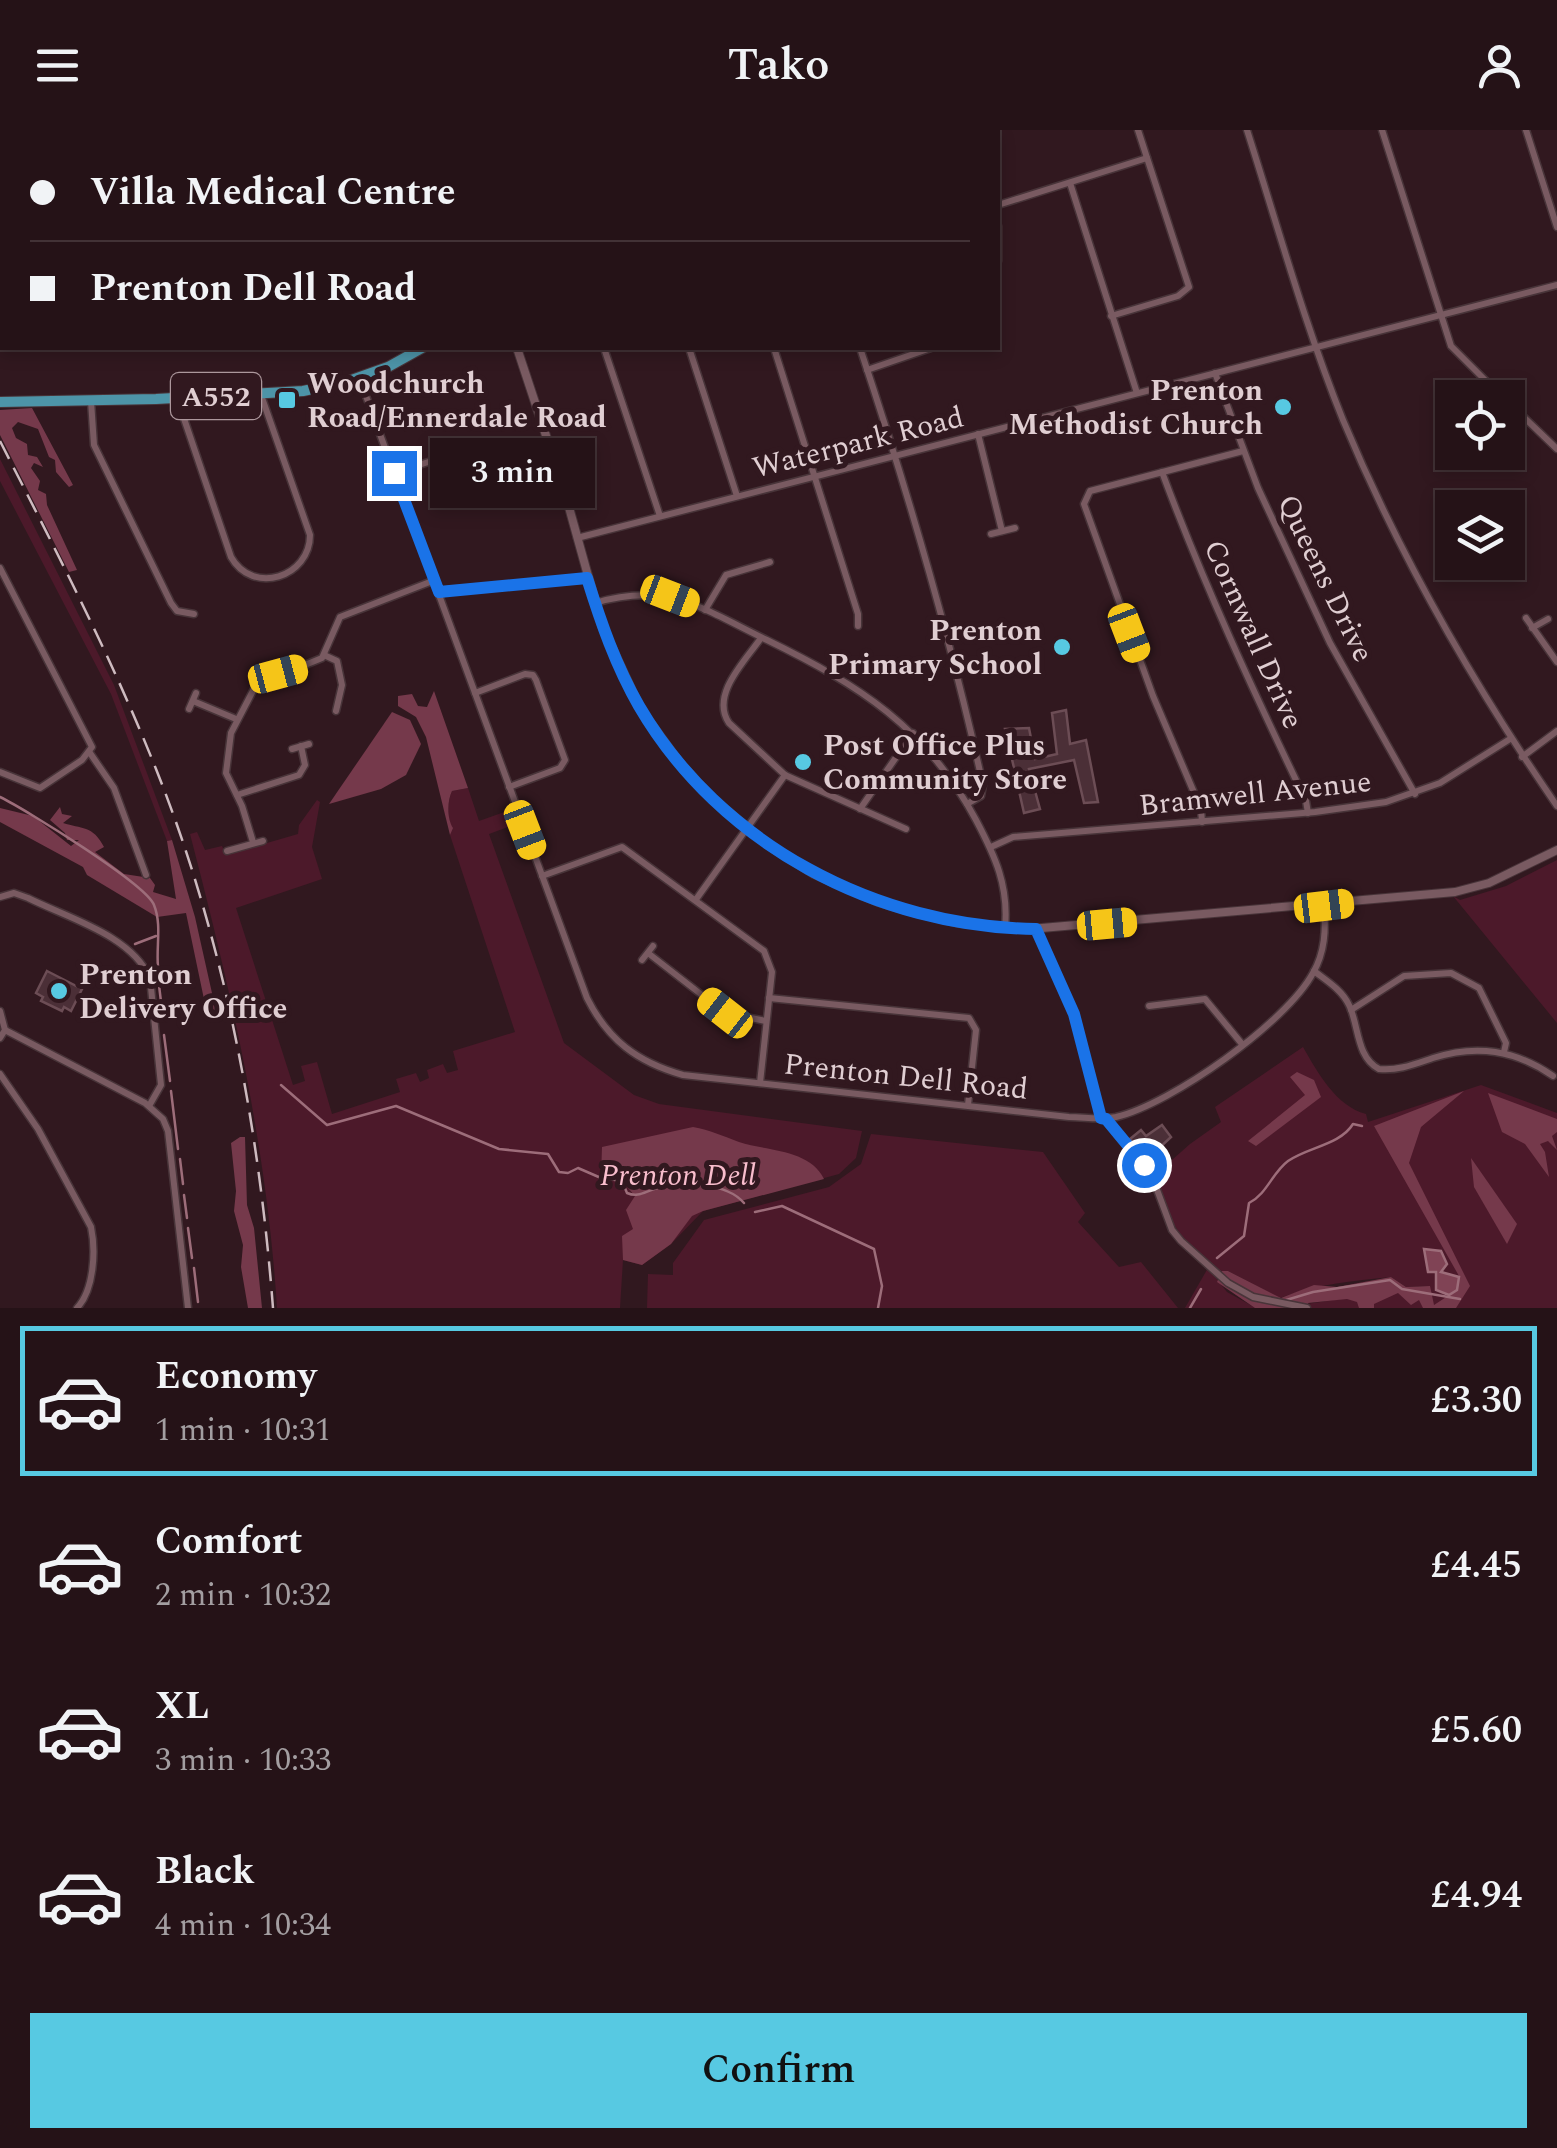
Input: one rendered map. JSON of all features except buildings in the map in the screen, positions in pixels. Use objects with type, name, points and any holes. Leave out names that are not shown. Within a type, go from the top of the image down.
[{"type":"highway","name":"A552","points":[[0,402],[177,398],[303,390],[388,367],[418,350]]},
{"type":"street","points":[[1111,316],[1178,296],[1188,287],[1138,130]]},
{"type":"street","points":[[1247,130],[1316,346],[1386,516],[1444,628],[1510,739],[1557,806]]},
{"type":"street","points":[[1382,130],[1452,346],[1485,380]]},
{"type":"street","points":[[1526,130],[1557,226]]},
{"type":"street","points":[[1000,204],[1148,158]]},
{"type":"street","points":[[1070,183],[1137,393]]},
{"type":"street","name":"Waterpark Road","points":[[577,538],[1557,285]]},
{"type":"street","points":[[518,350],[595,603],[630,690],[660,738],[712,798],[814,874],[878,902],[958,923],[1036,929],[1456,892],[1489,883],[1557,850]]},
{"type":"street","points":[[605,350],[660,516]]},
{"type":"street","points":[[690,350],[737,496]]},
{"type":"street","points":[[775,350],[858,614],[858,626]]},
{"type":"street","points":[[861,350],[938,596],[983,785],[981,796],[968,804]]},
{"type":"street","points":[[867,370],[925,350]]},
{"type":"street","name":"Queens Drive","points":[[1215,373],[1244,451],[1330,643],[1416,794]]},
{"type":"street","name":"Prenton Dell Road","points":[[359,377],[587,998],[610,1035],[644,1062],[662,1069],[760,1083],[1103,1119],[1121,1116],[1182,1087],[1288,1008],[1314,971],[1325,936],[1324,906]]},
{"type":"street","points":[[177,398],[236,565],[262,579],[288,573],[306,557],[310,535],[260,394]]},
{"type":"street","points":[[90,401],[92,434],[101,461],[171,603],[177,611],[194,614]]},
{"type":"street","points":[[1525,419],[1557,449]]},
{"type":"street","points":[[978,434],[1002,531]]},
{"type":"street","points":[[1202,822],[1201,808],[1146,678],[1084,504],[1090,491],[1244,451]]},
{"type":"street","points":[[394,473],[447,456]]},
{"type":"street","name":"Cornwall Drive","points":[[1162,472],[1190,546],[1244,672],[1306,801],[1308,813]]},
{"type":"street","points":[[991,534],[1015,528]]},
{"type":"street","points":[[705,610],[726,575],[766,563],[764,574]]},
{"type":"street","points":[[0,568],[92,747],[90,753],[40,788],[0,772]]},
{"type":"street","points":[[439,592],[587,578]]},
{"type":"street","points":[[253,842],[225,762],[236,718],[248,696],[265,678],[315,663],[324,655],[340,617],[435,580]]},
{"type":"street","points":[[595,603],[638,593],[670,596],[858,688],[930,750],[968,804],[1004,883],[1005,928]]},
{"type":"street","points":[[1526,618],[1557,662]]},
{"type":"street","points":[[1532,628],[1548,619]]},
{"type":"street","points":[[761,638],[724,692],[722,708],[729,723],[786,775],[906,829]]},
{"type":"street","points":[[324,655],[337,661],[340,697],[336,711]]},
{"type":"street","points":[[475,693],[525,674],[536,680],[564,765],[509,787]]},
{"type":"street","points":[[340,697],[349,700]]},
{"type":"street","points":[[193,701],[236,718]]},
{"type":"street","points":[[1522,756],[1557,731]]},
{"type":"street","points":[[860,809],[913,733]]},
{"type":"street","name":"Bramwell Avenue","points":[[991,848],[1013,837],[1308,813],[1386,802],[1416,794],[1510,739]]},
{"type":"street","points":[[237,794],[299,775],[305,765],[301,747]]},
{"type":"street","points":[[90,753],[114,788],[147,875]]},
{"type":"street","points":[[697,898],[786,775]]},
{"type":"street","points":[[227,852],[263,841]]},
{"type":"street","points":[[542,876],[622,847],[764,950],[771,964],[760,1083]]},
{"type":"street","points":[[0,897],[14,894],[44,906],[125,946],[145,968],[150,978],[162,1085],[148,1106]]},
{"type":"street","points":[[1036,929],[1074,1014],[1103,1119],[1153,1179],[1172,1230],[1228,1283],[1253,1297],[1307,1308]]},
{"type":"street","points":[[642,960],[651,950],[725,1013],[766,1021]]},
{"type":"street","points":[[1314,971],[1342,994],[1365,1056],[1379,1068],[1402,1068],[1460,1051],[1504,1052],[1553,1077]]},
{"type":"street","points":[[1351,1010],[1404,976],[1450,973],[1479,988],[1506,1042],[1504,1052]]},
{"type":"street","points":[[769,998],[969,1018],[976,1030],[968,1106]]},
{"type":"street","points":[[1148,1006],[1205,999],[1242,1044]]},
{"type":"street","points":[[0,1011],[2,1034],[148,1106],[164,1119],[188,1308]]},
{"type":"street","points":[[0,1074],[38,1128],[91,1228],[94,1241],[90,1278],[84,1300],[77,1308]]},
{"type":"green space","points":[[32,408],[73,485],[69,487],[56,472],[55,460],[49,457],[38,429],[18,422],[12,428],[16,438],[27,444],[28,455],[37,457],[43,467],[34,463],[31,468],[77,570],[69,572],[0,435],[0,410]]},
{"type":"green space","points":[[0,459],[114,685],[172,840],[167,841],[111,694],[0,481]]},
{"type":"green space","points":[[434,691],[468,788],[452,791],[450,795],[450,835],[426,737],[416,717],[398,706],[398,696],[412,694],[418,706],[427,707]]},
{"type":"green space","points":[[392,712],[410,720],[421,744],[406,775],[381,789],[329,804]]},
{"type":"green space","points":[[468,788],[479,821],[516,808],[521,822],[489,834],[564,1043],[634,1095],[659,1104],[862,1131],[856,1158],[839,1174],[703,1211],[671,1244],[642,1265],[623,1260],[620,1308],[277,1308],[256,1128],[190,834],[197,832],[205,850],[222,846],[226,855],[298,834],[299,825],[317,800],[320,802],[312,847],[322,879],[236,908],[293,1085],[305,1081],[301,1066],[317,1062],[332,1114],[400,1092],[396,1079],[416,1073],[420,1082],[429,1078],[427,1070],[443,1064],[447,1073],[458,1070],[453,1051],[515,1032],[450,835],[450,795],[452,791]]},
{"type":"green space","points":[[60,807],[62,814],[72,816],[63,823],[86,829],[100,840],[104,847],[95,852],[124,874],[150,878],[155,885],[153,892],[176,899],[167,841],[172,840],[195,917],[216,1011],[205,1004],[186,913],[157,917],[87,875],[83,867],[0,822],[0,808],[33,816],[71,846],[79,840],[67,840],[65,833],[50,820]]},
{"type":"green space","points":[[1557,860],[1557,1023],[1453,896],[1460,900],[1506,886]]},
{"type":"green space","points":[[1303,1047],[1329,1087],[1346,1104],[1366,1114],[1368,1122],[1481,1085],[1557,1113],[1557,1308],[1279,1308],[1430,1286],[1406,1287],[1391,1277],[1321,1286],[1280,1298],[1228,1271],[1219,1271],[1193,1248],[1172,1220],[1155,1175],[1221,1122],[1215,1107]]},
{"type":"green space","points":[[1297,1072],[1314,1080],[1321,1097],[1256,1146],[1248,1141],[1305,1095],[1290,1077]]},
{"type":"green space","points":[[1464,1091],[1421,1127],[1409,1163],[1470,1286],[1456,1308],[1423,1308],[1419,1300],[1411,1305],[1398,1293],[1374,1304],[1374,1308],[1359,1308],[1357,1302],[1347,1299],[1308,1303],[1310,1308],[1255,1308],[1217,1282],[1222,1271],[1228,1271],[1281,1298],[1314,1285],[1337,1287],[1391,1277],[1406,1287],[1430,1286],[1434,1305],[1457,1290],[1459,1276],[1374,1126]]},
{"type":"green space","points":[[1488,1093],[1557,1119],[1557,1132],[1552,1136],[1557,1150],[1548,1141],[1540,1144],[1549,1177],[1525,1144],[1502,1132]]},
{"type":"green space","name":"Prenton Dell","points":[[693,1127],[798,1156],[824,1179],[703,1211],[692,1216],[671,1244],[642,1265],[623,1260],[622,1236],[633,1229],[626,1210],[635,1196],[622,1181],[601,1178],[602,1147]]},
{"type":"green space","points":[[871,1134],[1043,1152],[1085,1213],[1078,1222],[1119,1267],[1141,1262],[1178,1308],[647,1308],[648,1274],[673,1275],[673,1263],[704,1220],[829,1187],[861,1164]]},
{"type":"green space","points":[[245,1137],[247,1205],[254,1228],[262,1308],[248,1308],[241,1267],[243,1245],[234,1211],[231,1143]]},
{"type":"green space","points":[[1471,1158],[1517,1224],[1507,1244],[1474,1187]]},
{"type":"green space","points":[[1208,1268],[1227,1292],[1256,1308],[1185,1308]]},
{"type":"shaded area","points":[[1424,1249],[1441,1251],[1447,1264],[1441,1272],[1459,1277],[1457,1290],[1449,1295],[1436,1290],[1436,1272],[1428,1272]]},
{"type":"waterway","points":[[0,797],[83,848],[146,895],[158,920],[158,967]]},
{"type":"waterway","points":[[135,944],[156,936]]},
{"type":"waterway","points":[[158,977],[162,1010]]},
{"type":"waterway","points":[[164,1035],[170,1081]]},
{"type":"waterway","points":[[281,1085],[327,1125],[396,1106],[499,1149],[548,1154],[559,1172],[578,1168],[601,1178],[622,1181],[627,1193],[704,1185],[726,1191],[744,1203]]},
{"type":"waterway","points":[[171,1091],[178,1149]]},
{"type":"waterway","points":[[1217,1258],[1244,1236],[1249,1203],[1282,1166],[1340,1137],[1353,1124],[1362,1126]]},
{"type":"waterway","points":[[180,1159],[183,1184]]},
{"type":"waterway","points":[[184,1195],[187,1218]]},
{"type":"waterway","points":[[755,1212],[782,1206],[874,1249],[882,1286],[878,1308]]},
{"type":"waterway","points":[[188,1228],[192,1258]]},
{"type":"waterway","points":[[194,1268],[198,1302]]},
{"type":"waterway","points":[[1283,1301],[1313,1292],[1390,1280],[1402,1289],[1460,1299]]},
{"type":"waterway","points":[[1190,1308],[1201,1289]]},
{"type":"railway","points":[[0,441],[139,727],[201,899],[248,1102],[273,1308]]},
{"type":"place","name":"Woodchurch Road/Ennerdale Road","points":[[287,400]]},
{"type":"place","name":"Prenton Methodist Church","points":[[1283,407]]},
{"type":"place","name":"Prenton Primary School","points":[[1062,647]]},
{"type":"place","name":"Post Office Plus Community Store","points":[[803,762]]},
{"type":"place","name":"Prenton Delivery Office","points":[[59,991]]},
{"type":"route","points":[[394,473],[439,592],[587,578],[602,626],[641,710],[679,762],[712,798],[768,845],[814,874],[878,902],[958,923],[1036,929],[1069,998],[1101,1118],[1106,1119],[1144,1165]]}]
